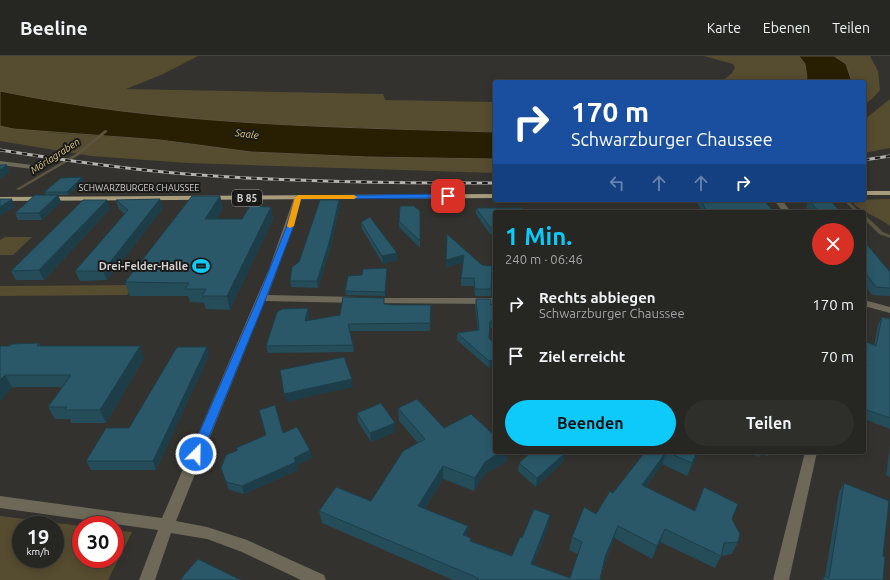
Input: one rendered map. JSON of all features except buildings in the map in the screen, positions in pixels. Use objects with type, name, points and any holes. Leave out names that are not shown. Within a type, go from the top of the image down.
[{"type":"main road","points":[[866,193],[890,192]]},
{"type":"main road","name":"SCHWARZBURGER CHAUSSEE","points":[[0,199],[493,196]]},
{"type":"street","points":[[0,163],[40,168]]},
{"type":"street","points":[[147,580],[166,525],[290,228],[298,197]]},
{"type":"street","points":[[262,298],[391,301],[493,301]]},
{"type":"street","points":[[866,304],[890,310]]},
{"type":"street","points":[[781,580],[811,454]]},
{"type":"street","points":[[0,502],[166,525],[207,533],[248,547],[318,580]]},
{"type":"shaded area","points":[[0,56],[198,56],[161,75],[126,89],[383,94],[385,100],[493,102],[493,132],[309,126],[184,118],[122,111],[0,91]]},
{"type":"shaded area","points":[[704,56],[799,56],[805,64],[807,78],[806,80],[723,80],[732,73],[735,68],[733,64]]},
{"type":"shaded area","points":[[834,56],[870,56],[878,71],[880,90],[866,103],[866,80],[851,80],[846,64]]},
{"type":"shaded area","points":[[890,99],[890,148],[866,153],[866,118]]},
{"type":"shaded area","points":[[0,126],[55,133],[160,140],[251,152],[367,157],[493,159],[493,173],[188,163],[91,156],[0,141]]},
{"type":"shaded area","points":[[890,199],[890,226],[854,204],[854,202],[866,202],[866,200]]},
{"type":"shaded area","points":[[5,237],[32,237],[13,255],[0,255],[0,240]]},
{"type":"shaded area","points":[[134,285],[127,295],[0,296],[0,286]]},
{"type":"shaded area","points":[[0,516],[12,517],[12,568],[64,568],[64,524],[72,525],[72,568],[114,568],[108,580],[0,580]]},
{"type":"shaded area","points":[[124,531],[132,532],[124,548]]},
{"type":"water","points":[[799,56],[834,56],[846,64],[851,80],[806,80],[807,78],[805,64]]},
{"type":"water","name":"Saale","points":[[0,91],[122,111],[184,118],[309,126],[493,132],[493,159],[367,157],[251,152],[160,140],[13,129],[0,126]]},
{"type":"waterway","name":"Mörlagraben","points":[[18,189],[78,154],[106,131]]},
{"type":"waterway","points":[[847,202],[856,210]]},
{"type":"waterway","points":[[866,219],[881,233],[890,237]]},
{"type":"railway","points":[[0,150],[116,167],[225,177],[340,182],[493,183]]},
{"type":"railway","points":[[866,160],[890,156]]},
{"type":"slow traffic","points":[[290,226],[298,197],[354,197]]},
{"type":"place","name":"Drei-Felder-Halle","points":[[201,266]]},
{"type":"route","points":[[196,454],[290,228],[298,197],[448,196]]}]
